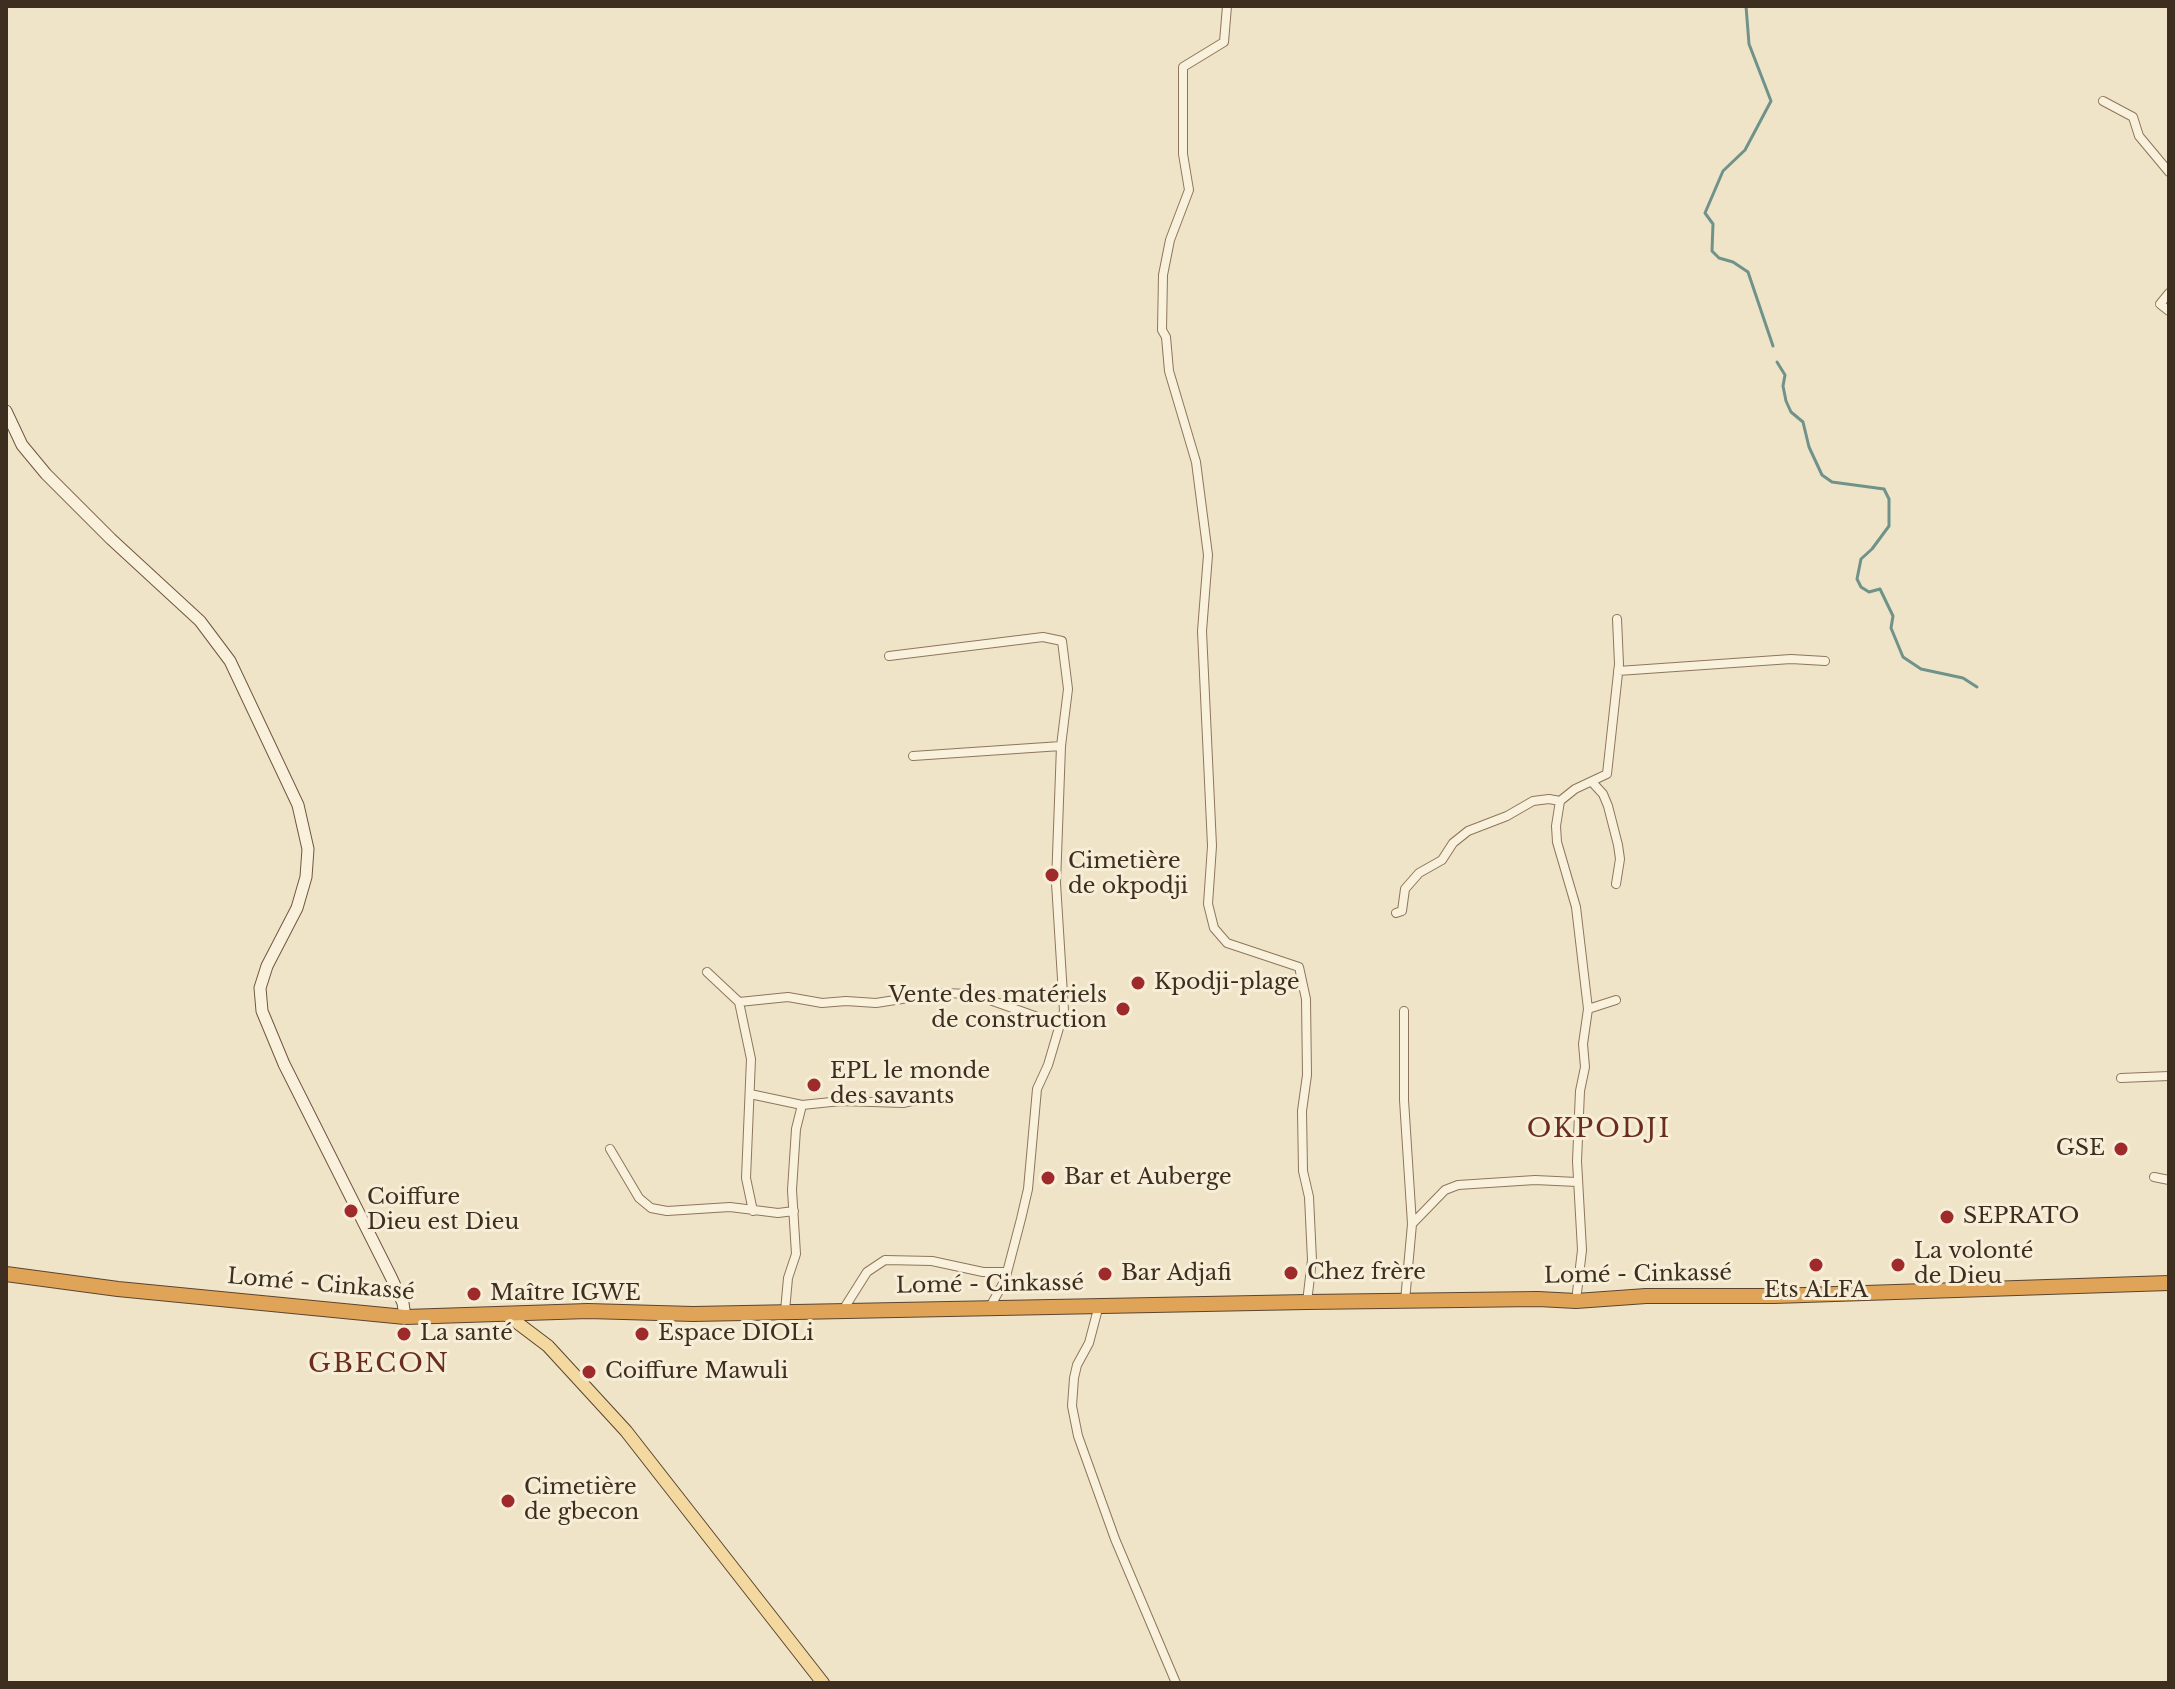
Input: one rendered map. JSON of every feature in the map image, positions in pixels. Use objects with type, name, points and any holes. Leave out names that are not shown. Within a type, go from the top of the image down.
[{"type":"highway","name":"Lomé - Cinkassé","points":[[6,1274],[118,1289],[405,1317],[588,1311],[693,1314],[1099,1305],[1576,1301],[1646,1296],[1774,1296],[2169,1283]]},
{"type":"main road","points":[[507,1315],[548,1346],[626,1431],[823,1683]]},
{"type":"street","points":[[1227,6],[1224,42],[1183,67],[1183,154],[1189,190],[1170,240],[1163,275],[1162,330],[1166,337],[1169,371],[1196,462],[1208,555],[1202,631],[1212,846],[1208,904],[1214,928],[1227,943],[1299,967],[1304,987],[1307,1075],[1302,1111],[1303,1171],[1309,1197],[1312,1260],[1307,1302]]},
{"type":"street","points":[[2103,101],[2133,117],[2139,136],[2169,172]]},
{"type":"street","points":[[2169,293],[2160,304],[2169,311]]},
{"type":"street","points":[[6,411],[22,445],[46,474],[200,621],[230,661],[298,805],[308,849],[306,877],[297,908],[267,966],[259,999],[284,1064],[397,1291],[405,1317]]},
{"type":"street","points":[[1576,1301],[1582,1250],[1577,1182],[1580,1091],[1585,1067],[1583,1044],[1588,1009],[1576,907],[1557,842],[1556,826],[1560,801],[1575,789],[1607,774],[1618,671],[1617,619]]},
{"type":"street","points":[[889,656],[1043,637],[1062,641],[1068,689],[1061,746],[1056,883],[1064,1011],[1048,1065],[1037,1089],[1028,1189],[1007,1272],[990,1307]]},
{"type":"street","points":[[1618,671],[1791,659],[1825,661]]},
{"type":"street","points":[[913,756],[1061,746]]},
{"type":"street","points":[[1592,782],[1603,794],[1608,806],[1618,845],[1620,859],[1616,884]]},
{"type":"street","points":[[1396,913],[1402,911],[1405,889],[1419,873],[1442,860],[1453,843],[1468,831],[1507,816],[1533,801],[1560,801]]},
{"type":"street","points":[[707,972],[739,1002],[751,1059],[746,1178],[753,1211]]},
{"type":"street","points":[[739,1002],[788,997],[822,1003],[876,1003],[940,993],[973,994],[1060,1025]]},
{"type":"street","points":[[1588,1009],[1616,1000]]},
{"type":"street","points":[[1404,1011],[1404,1100],[1412,1224],[1405,1301]]},
{"type":"street","points":[[2121,1078],[2169,1076]]},
{"type":"street","points":[[750,1094],[802,1105],[841,1101],[903,1103],[930,1097]]},
{"type":"street","points":[[785,1311],[788,1278],[796,1254],[792,1190],[796,1129],[802,1105]]},
{"type":"street","points":[[610,1149],[639,1198],[651,1208],[667,1211],[730,1207],[753,1211],[794,1211]]},
{"type":"street","points":[[2154,1177],[2169,1180]]},
{"type":"street","points":[[1412,1224],[1445,1190],[1458,1185],[1535,1180],[1577,1182]]},
{"type":"street","points":[[843,1310],[867,1272],[885,1260],[932,1261],[983,1272],[1007,1272]]},
{"type":"street","points":[[1099,1305],[1092,1334],[1074,1378],[1072,1406],[1078,1436],[1115,1539],[1176,1683]]},
{"type":"waterway","points":[[1746,6],[1749,44],[1771,101],[1745,150],[1723,171],[1705,213],[1713,224],[1712,251],[1719,258],[1733,262],[1748,272],[1773,346]]},
{"type":"waterway","points":[[1777,362],[1785,375],[1783,386],[1786,401],[1791,412],[1803,422],[1809,447],[1822,475],[1832,482],[1884,489],[1889,499],[1889,526],[1861,559],[1857,579],[1861,587],[1869,592],[1880,589],[1893,616],[1891,628],[1903,657],[1921,669],[1963,678],[1977,687]]},
{"type":"place","name":"Cimetière de okpodji","points":[[1052,875]]},
{"type":"place","name":"Kpodji-plage","points":[[1138,983]]},
{"type":"place","name":"Vente des matériels de construction","points":[[1123,1009]]},
{"type":"place","name":"EPL le monde des savants","points":[[814,1085]]},
{"type":"place","name":"GSE","points":[[2121,1149]]},
{"type":"place","name":"Bar et Auberge","points":[[1048,1178]]},
{"type":"place","name":"Coiffure Dieu est Dieu","points":[[351,1211]]},
{"type":"place","name":"SEPRATO","points":[[1947,1217]]},
{"type":"place","name":"Ets ALFA","points":[[1816,1265]]},
{"type":"place","name":"La volonté de Dieu","points":[[1898,1265]]},
{"type":"place","name":"Chez frère","points":[[1291,1273]]},
{"type":"place","name":"Bar Adjafi","points":[[1105,1274]]},
{"type":"place","name":"Maître IGWE","points":[[474,1294]]},
{"type":"place","name":"La santé","points":[[404,1334]]},
{"type":"place","name":"Espace DIOLi","points":[[642,1334]]},
{"type":"place","name":"Coiffure Mawuli","points":[[589,1372]]},
{"type":"place","name":"Cimetière de gbecon","points":[[508,1501]]},
{"type":"district","name":"OKPODJI","points":[[1599,1130]]},
{"type":"district","name":"GBECON","points":[[379,1365]]}]
